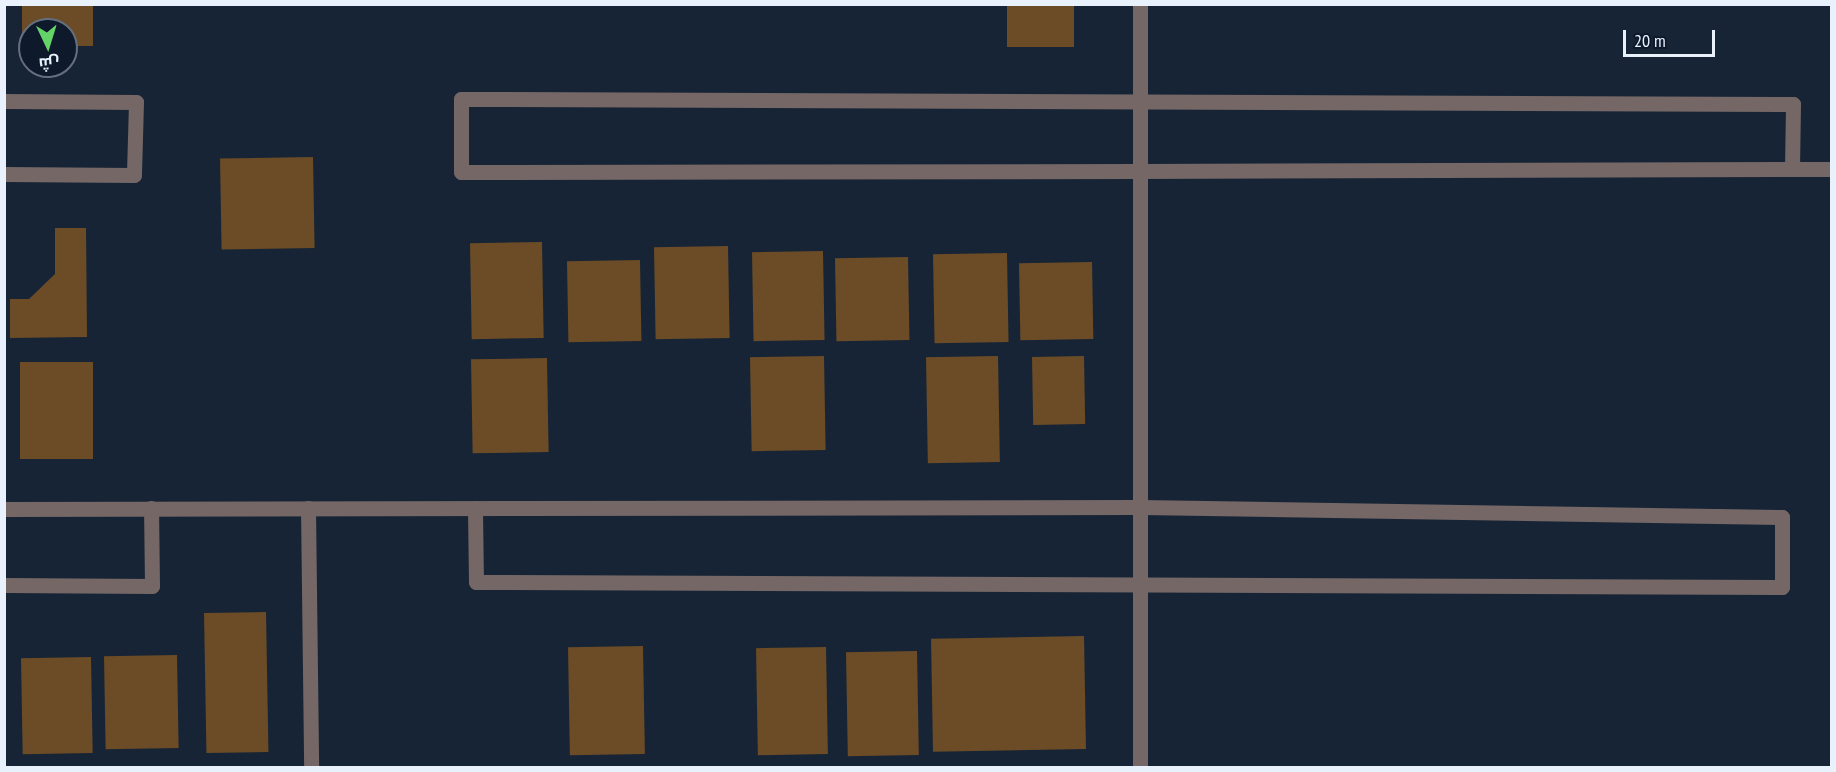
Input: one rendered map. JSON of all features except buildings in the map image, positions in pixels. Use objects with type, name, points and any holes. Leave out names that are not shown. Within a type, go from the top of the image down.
[{"type":"street","points":[[1140,4],[1140,768]]},
{"type":"street","points":[[1792,169],[1792,104],[1140,104],[461,99],[461,172],[1832,169]]},
{"type":"street","points":[[4,101],[136,102],[134,175],[4,174]]},
{"type":"street","points":[[4,508],[1140,507],[1782,517],[1782,587],[1140,587],[476,582],[475,508]]},
{"type":"street","points":[[4,585],[152,586],[151,508]]},
{"type":"street","points":[[308,508],[311,768]]}]
